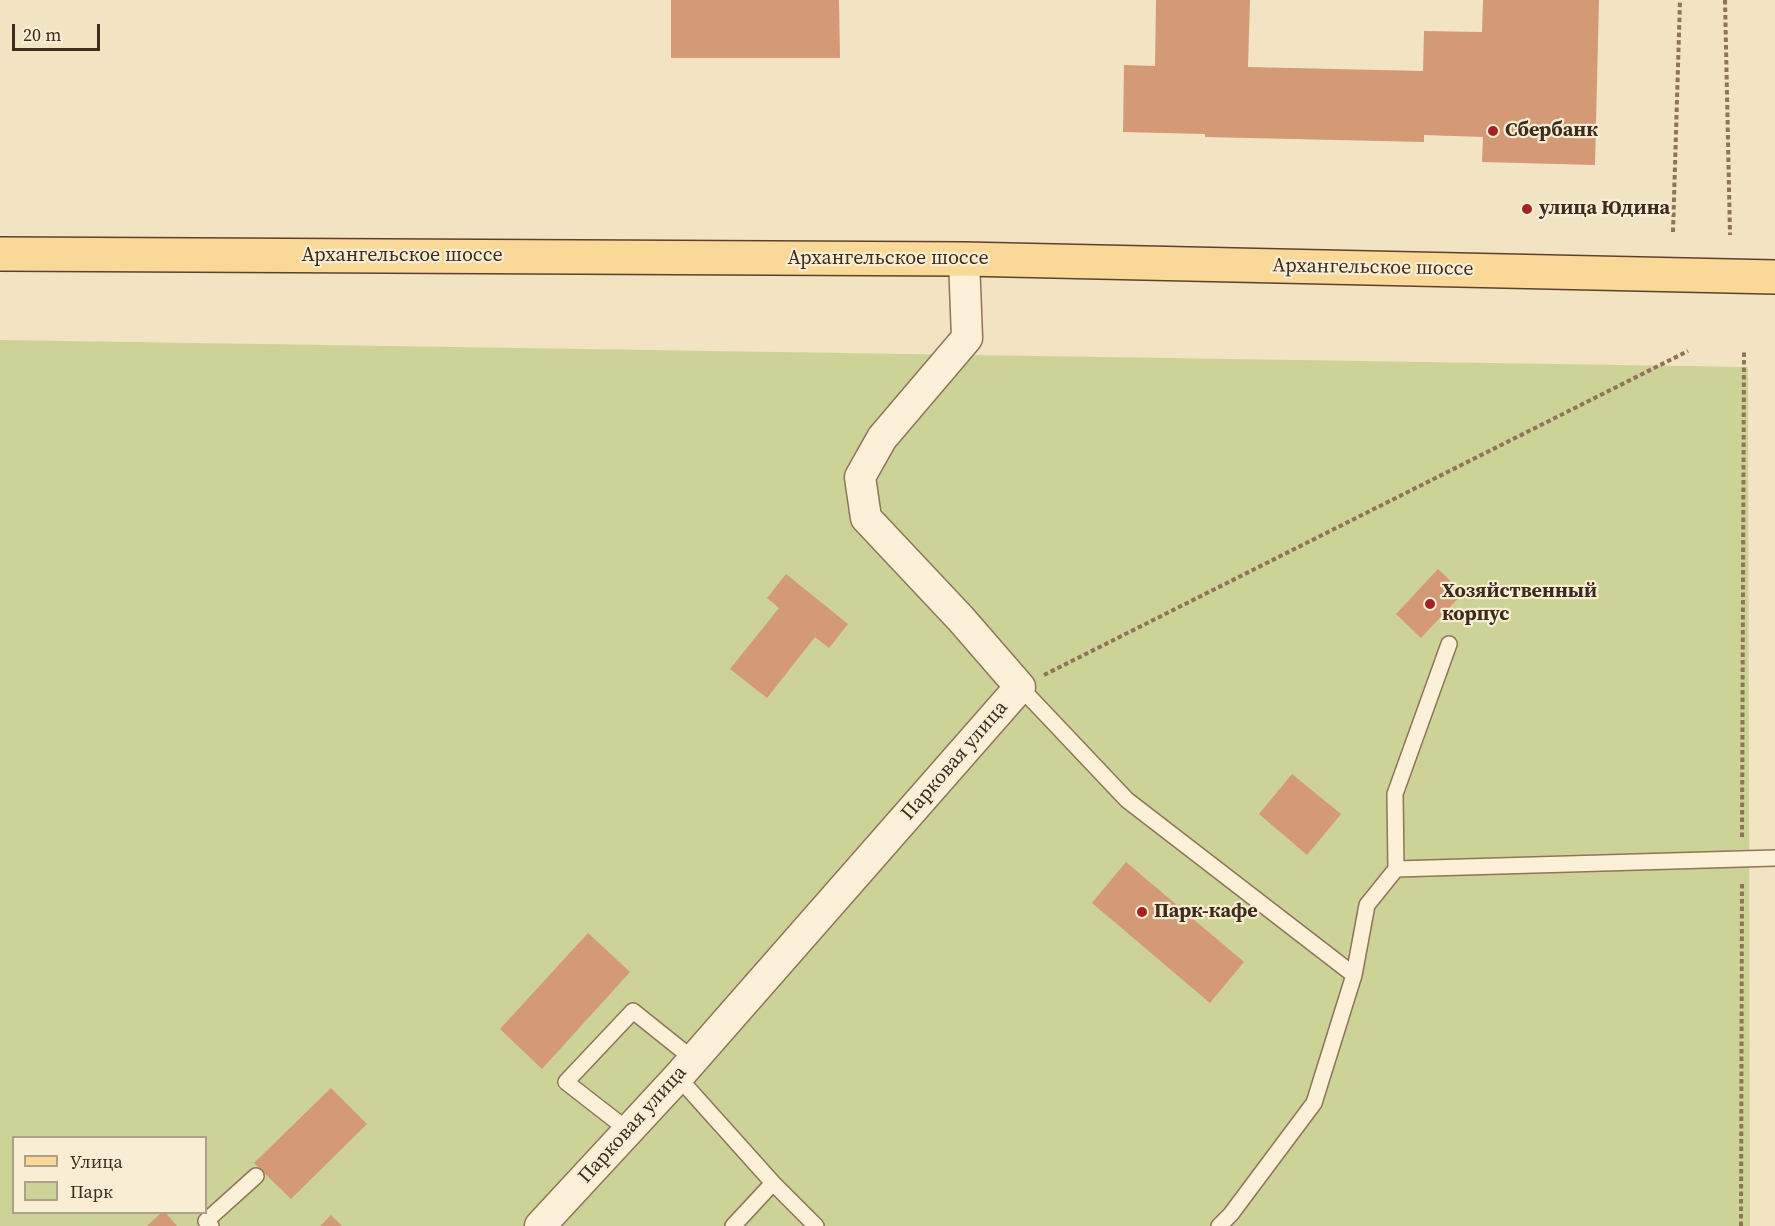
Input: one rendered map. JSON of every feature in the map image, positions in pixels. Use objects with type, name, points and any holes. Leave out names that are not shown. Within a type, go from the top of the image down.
[{"type":"main road","name":"Архангельское шоссе","points":[[0,254],[964,259],[1775,277]]},
{"type":"street","name":"Парковая улица","points":[[540,1226],[686,1068],[1020,687],[961,618],[866,518],[860,477],[882,438],[968,338],[964,259]]},
{"type":"lane","points":[[1219,1226],[1231,1214],[1314,1103],[1354,975],[1367,905],[1396,869],[1395,794],[1449,644]]},
{"type":"lane","points":[[1020,687],[1127,800],[1354,975]]},
{"type":"lane","points":[[1396,869],[1775,858]]},
{"type":"lane","points":[[629,1131],[566,1082],[633,1011],[686,1068],[773,1183],[816,1226]]},
{"type":"lane","points":[[211,1226],[206,1221],[256,1176]]},
{"type":"lane","points":[[733,1226],[773,1183]]},
{"type":"path","points":[[1672,232],[1680,0]]},
{"type":"path","points":[[1725,0],[1730,234]]},
{"type":"path","points":[[1020,687],[1688,351]]},
{"type":"path","points":[[1741,1226],[1744,352]]},
{"type":"green space","points":[[0,340],[1748,367],[1750,1226],[0,1226]]},
{"type":"building","points":[[671,0],[839,0],[840,58],[671,58]]},
{"type":"building","points":[[1156,0],[1250,0],[1248,67],[1423,71],[1424,31],[1482,32],[1483,0],[1599,0],[1595,165],[1482,162],[1483,137],[1424,135],[1424,142],[1205,137],[1205,134],[1123,132],[1124,65],[1155,66]]},
{"type":"building","name":"Хозяйственный корпус","points":[[1438,569],[1463,593],[1421,638],[1396,614]]},
{"type":"building","points":[[786,574],[848,624],[829,648],[815,637],[767,698],[730,669],[779,608],[767,598]]},
{"type":"building","points":[[1292,774],[1341,814],[1307,855],[1259,814]]},
{"type":"building","points":[[1126,862],[1244,962],[1210,1003],[1092,903]]},
{"type":"building","points":[[588,933],[630,972],[542,1069],[500,1029]]},
{"type":"building","points":[[331,1088],[367,1124],[291,1199],[254,1163]]},
{"type":"building","points":[[160,1214],[167,1214],[177,1226],[147,1226]]},
{"type":"building","points":[[331,1215],[342,1226],[320,1226]]},
{"type":"place","name":"Сбербанк","points":[[1493,131]]},
{"type":"place","name":"улица Юдина","points":[[1527,209]]},
{"type":"place","name":"Хозяйственный корпус","points":[[1430,604]]},
{"type":"place","name":"Парк-кафе","points":[[1142,912]]}]
